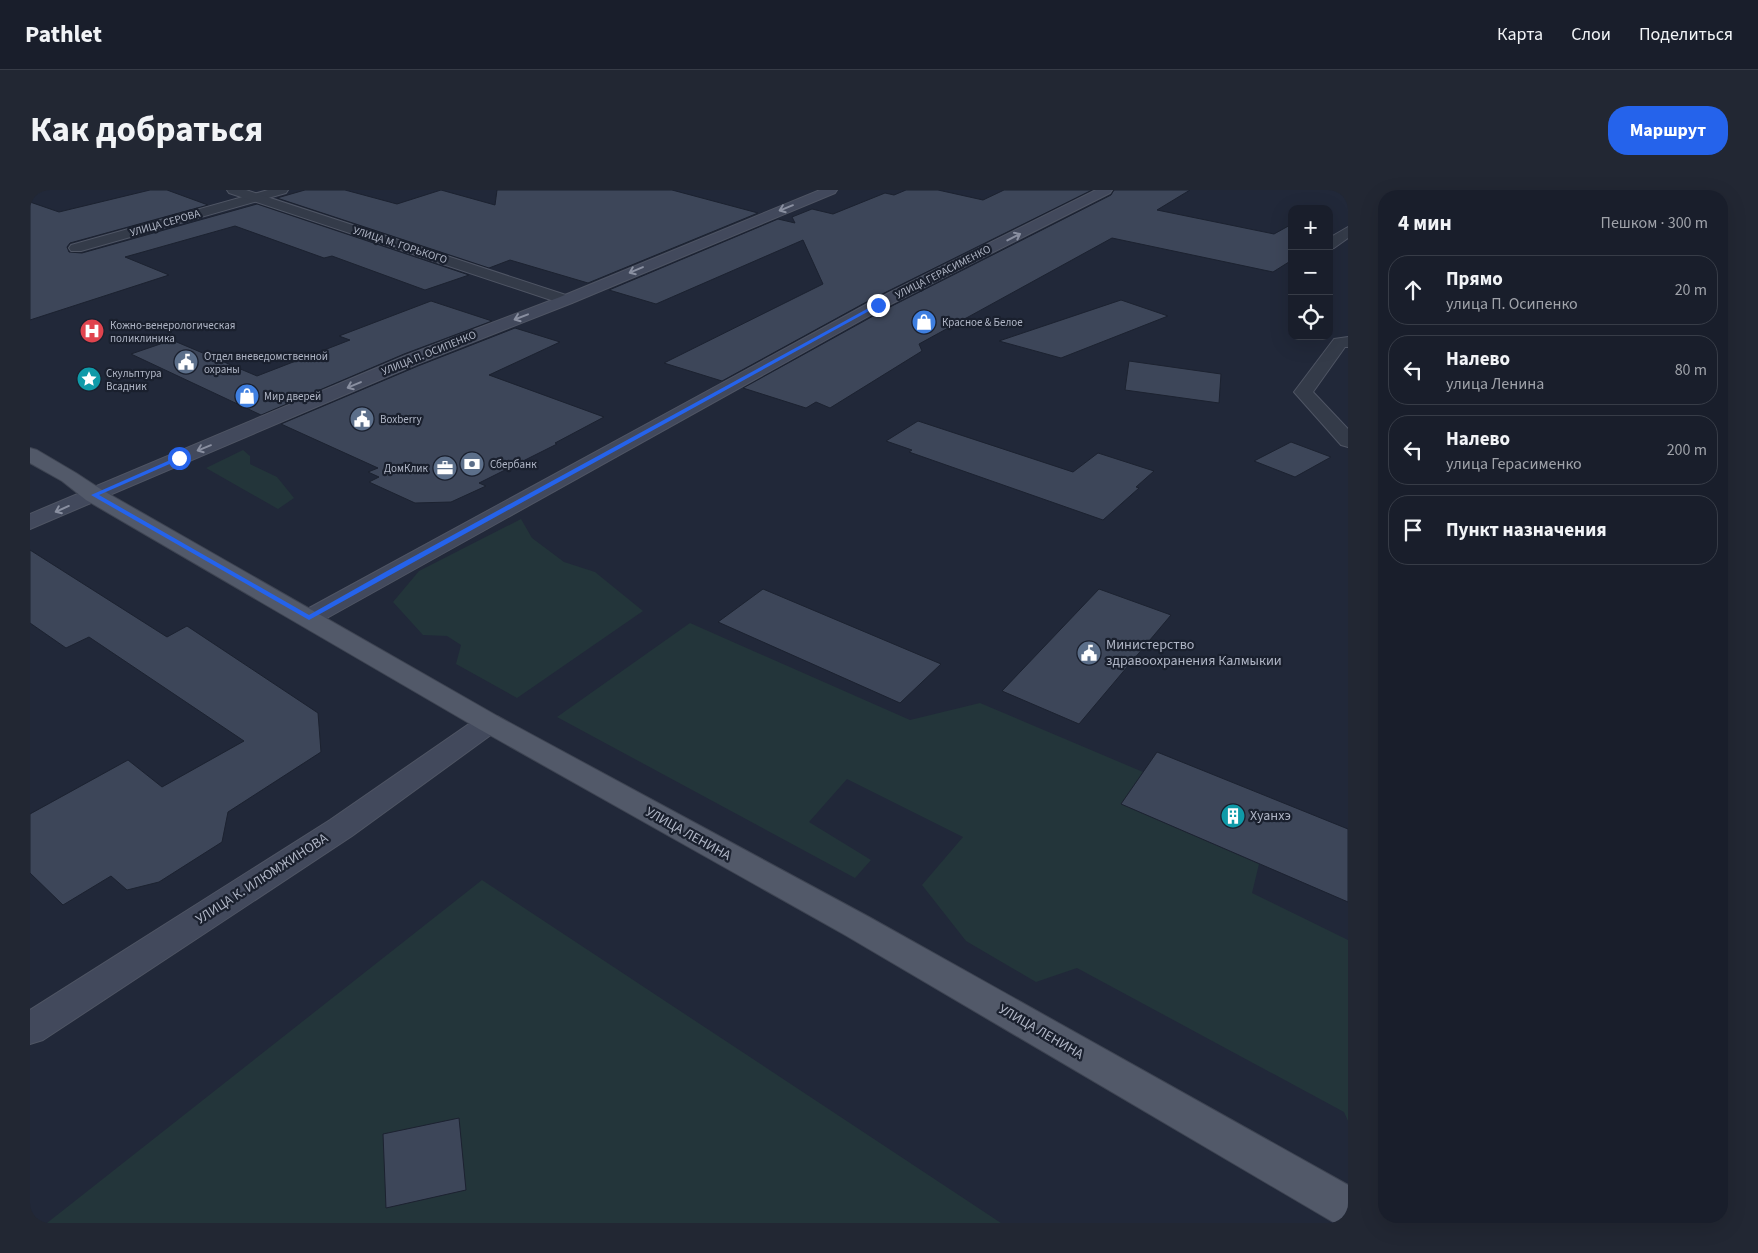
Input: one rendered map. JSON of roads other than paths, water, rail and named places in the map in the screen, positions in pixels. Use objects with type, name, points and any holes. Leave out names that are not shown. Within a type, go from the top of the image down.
[{"type":"main road","name":"УЛИЦА П. ОСИПЕНКО","points":[[30,522],[411,360],[566,300],[831,190]]},
{"type":"main road","name":"УЛИЦА ГЕРАСИМЕНКО","points":[[309,618],[878,305],[1106,190]]},
{"type":"main road","name":"УЛИЦА ЛЕНИНА","points":[[30,454],[69,477],[94,495],[489,723],[857,926],[1348,1208]]},
{"type":"main road","name":"УЛИЦА К. ИЛЮМЖИНОВА","points":[[30,1028],[341,828],[489,723]]},
{"type":"street","name":"УЛИЦА М. ГОРЬКОГО","points":[[233,190],[566,300]]},
{"type":"street","name":"УЛИЦА СЕРОВА","points":[[76,248],[282,190]]},
{"type":"street","points":[[1333,242],[1348,231]]},
{"type":"street","points":[[1348,342],[1340,343],[1303,392],[1348,441]]},
{"type":"place","name":"Красное & Белое","points":[[924,322]]},
{"type":"place","name":"Кожно-венерологическая поликлиника","points":[[92,331]]},
{"type":"place","name":"Отдел вневедомственной охраны","points":[[186,362]]},
{"type":"place","name":"Скульптура Всадник","points":[[89,379]]},
{"type":"place","name":"Мир дверей","points":[[247,396]]},
{"type":"place","name":"Boxberry","points":[[362,419]]},
{"type":"place","name":"Сбербанк","points":[[472,464]]},
{"type":"place","name":"ДомКлик","points":[[445,468]]},
{"type":"place","name":"Министерство здравоохранения Калмыкии","points":[[1089,653]]},
{"type":"place","name":"Хуанхэ","points":[[1233,816]]}]
